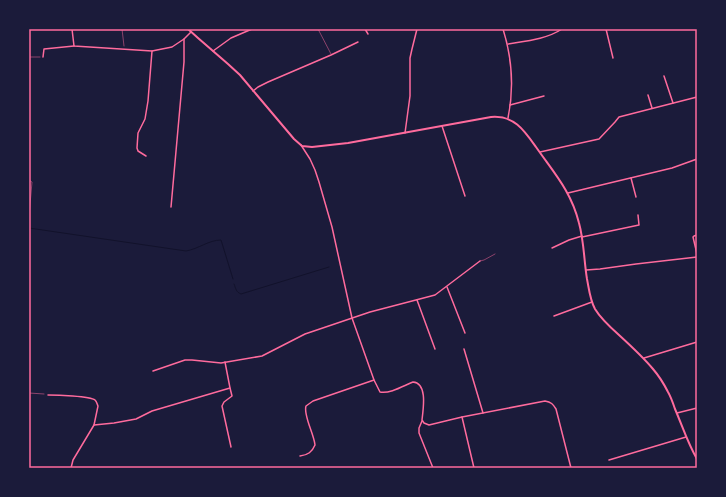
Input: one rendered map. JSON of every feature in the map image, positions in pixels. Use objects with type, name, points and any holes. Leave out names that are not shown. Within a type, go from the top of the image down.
[{"type":"street","points":[[72,29],[74,46]]},
{"type":"street","points":[[188,29],[240,75],[294,139],[306,147],[348,143],[497,116],[508,118],[516,123],[562,182],[574,206],[582,236],[592,302],[596,310],[603,320],[644,358],[669,392],[697,459]]},
{"type":"street","points":[[213,51],[232,38],[252,29]]},
{"type":"street","points":[[365,29],[368,34]]},
{"type":"street","points":[[405,133],[410,96],[410,58],[418,29]]},
{"type":"street","points":[[503,29],[508,44],[511,68],[511,91],[508,118]]},
{"type":"street","points":[[508,44],[540,38],[556,33],[562,29]]},
{"type":"street","points":[[606,29],[613,58]]},
{"type":"street","points":[[43,57],[44,49],[74,46],[152,51],[172,47],[191,32]]},
{"type":"street","points":[[171,208],[184,62],[184,39]]},
{"type":"street","points":[[253,91],[268,82],[332,55],[358,42]]},
{"type":"street","points":[[146,156],[138,151],[137,148],[138,133],[145,119],[148,101],[152,51]]},
{"type":"street","points":[[664,76],[673,103]]},
{"type":"street","points":[[648,95],[652,108]]},
{"type":"street","points":[[510,105],[544,96]]},
{"type":"street","points":[[540,152],[599,139],[619,117],[697,97]]},
{"type":"street","points":[[442,126],[465,196]]},
{"type":"street","points":[[300,144],[310,159],[319,182],[332,227],[352,318],[378,390],[382,393],[413,382],[416,382],[422,389],[422,420],[419,433],[433,468]]},
{"type":"street","points":[[568,193],[672,168],[697,159]]},
{"type":"street","points":[[631,178],[636,197]]},
{"type":"street","points":[[552,248],[582,236],[639,225],[638,215]]},
{"type":"street","points":[[586,270],[697,256],[693,237],[697,235]]},
{"type":"street","points":[[153,371],[185,360],[221,363],[262,356],[306,334],[370,312],[435,295],[480,261]]},
{"type":"street","points":[[447,287],[465,333]]},
{"type":"street","points":[[417,300],[435,349]]},
{"type":"street","points":[[554,316],[592,302]]},
{"type":"street","points":[[644,358],[697,342]]},
{"type":"street","points":[[464,349],[483,413]]},
{"type":"street","points":[[225,362],[232,396],[224,402],[222,406],[231,447]]},
{"type":"street","points":[[300,456],[310,453],[315,445],[314,436],[305,412],[306,406],[313,401],[374,380]]},
{"type":"street","points":[[94,425],[136,419],[152,411],[230,388]]},
{"type":"street","points":[[48,395],[74,396],[95,400],[98,406],[94,425],[73,460],[71,468]]},
{"type":"street","points":[[422,420],[424,423],[429,425],[483,413],[545,402],[551,403],[556,409],[570,468]]},
{"type":"street","points":[[677,413],[697,408]]},
{"type":"street","points":[[462,418],[474,468]]},
{"type":"street","points":[[609,460],[687,437]]},
{"type":"lane","points":[[318,29],[332,55]]},
{"type":"lane","points":[[29,180],[32,182],[29,216]]},
{"type":"lane","points":[[480,261],[495,254]]},
{"type":"path","points":[[122,29],[125,49]]},
{"type":"path","points":[[29,57],[43,57]]},
{"type":"path","points":[[29,392],[48,395]]},
{"type":"waterway","points":[[29,228],[186,251],[212,241],[221,240],[233,279]]},
{"type":"waterway","points":[[234,284],[237,291],[241,294],[329,267]]}]
